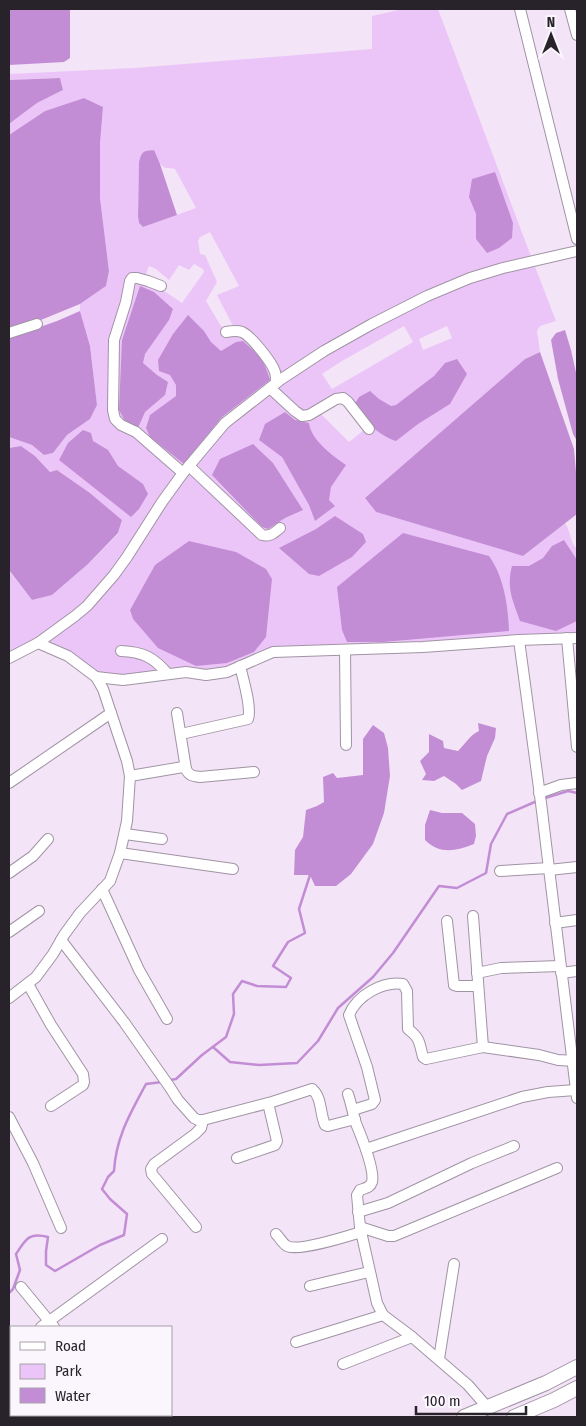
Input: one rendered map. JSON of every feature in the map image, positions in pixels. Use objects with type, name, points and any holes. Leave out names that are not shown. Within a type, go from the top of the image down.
[{"type":"highway","points":[[464,1417],[546,1383],[577,1367]]},
{"type":"highway","points":[[514,1417],[577,1388]]},
{"type":"street","points":[[520,9],[577,239]]},
{"type":"street","points":[[570,9],[577,35]]},
{"type":"street","points":[[9,658],[38,643],[81,611],[114,575],[162,502],[225,423],[273,386],[332,346],[426,296],[470,278],[502,268],[577,251]]},
{"type":"street","points":[[161,286],[137,278],[132,278],[130,281],[126,302],[114,340],[113,410],[115,419],[121,425],[136,432],[186,470],[262,535],[271,535],[280,528]]},
{"type":"street","points":[[9,333],[37,324]]},
{"type":"street","points":[[226,332],[234,330],[243,332],[252,340],[269,360],[275,372],[273,386],[295,412],[302,416],[309,415],[336,399],[343,398],[370,430]]},
{"type":"street","points":[[96,677],[123,680],[167,673],[186,672],[206,675],[227,672],[273,652],[423,647],[572,638],[577,747]]},
{"type":"street","points":[[366,1149],[522,1097],[548,1092],[577,1094],[575,1062],[561,970],[519,640]]},
{"type":"street","points":[[9,998],[36,978],[80,913],[110,881],[120,853],[128,814],[130,776],[127,761],[103,689],[96,677],[68,656],[38,643]]},
{"type":"street","points":[[345,650],[346,745]]},
{"type":"street","points":[[121,651],[148,656],[167,673]]},
{"type":"street","points":[[181,734],[248,719],[250,713],[240,666]]},
{"type":"street","points":[[9,782],[111,713]]},
{"type":"street","points":[[177,713],[186,769],[189,774],[200,778],[254,772]]},
{"type":"street","points":[[130,776],[184,767],[186,769]]},
{"type":"street","points":[[540,798],[561,785],[577,783]]},
{"type":"street","points":[[125,834],[162,839]]},
{"type":"street","points":[[9,873],[33,856],[48,839]]},
{"type":"street","points":[[120,853],[234,869]]},
{"type":"street","points":[[500,871],[577,867]]},
{"type":"street","points":[[102,889],[139,970],[167,1019]]},
{"type":"street","points":[[9,932],[39,911]]},
{"type":"street","points":[[473,916],[483,1047]]},
{"type":"street","points":[[555,923],[577,920]]},
{"type":"street","points":[[447,921],[454,985],[478,986]]},
{"type":"street","points":[[61,940],[124,1022],[178,1100],[190,1115],[198,1120],[312,1090],[315,1091],[325,1125],[328,1126],[372,1104],[375,1100],[367,1068],[349,1015],[358,1002],[374,990],[386,986],[404,984],[407,991],[408,1029],[420,1042],[423,1058],[426,1059],[483,1047],[575,1062]]},
{"type":"street","points":[[477,973],[501,968],[577,971]]},
{"type":"street","points":[[28,984],[84,1078],[84,1085],[51,1106]]},
{"type":"street","points":[[348,1094],[366,1149],[372,1178],[368,1187],[360,1190],[357,1195],[360,1230],[377,1303],[383,1315],[439,1359],[468,1385],[488,1408]]},
{"type":"street","points":[[237,1158],[275,1145],[277,1141],[268,1103]]},
{"type":"street","points":[[9,1117],[33,1163],[61,1228]]},
{"type":"street","points":[[196,1227],[152,1174],[151,1168],[195,1134],[201,1128],[203,1120]]},
{"type":"street","points":[[358,1212],[388,1203],[472,1163],[514,1146]]},
{"type":"street","points":[[276,1234],[287,1246],[294,1247],[323,1243],[360,1230],[394,1236],[557,1168]]},
{"type":"street","points":[[21,1287],[48,1325],[162,1239]]},
{"type":"street","points":[[439,1359],[454,1264]]},
{"type":"street","points":[[310,1286],[369,1272]]},
{"type":"street","points":[[296,1342],[383,1315]]},
{"type":"street","points":[[343,1364],[412,1337]]},
{"type":"green space","points":[[403,9],[438,9],[532,259],[469,275],[370,321],[323,349],[278,378],[224,421],[183,470],[137,430],[123,423],[118,418],[116,410],[116,348],[133,280],[153,286],[182,303],[204,272],[203,269],[194,264],[189,270],[179,265],[169,280],[156,269],[149,266],[145,277],[134,275],[129,277],[111,347],[111,410],[113,420],[120,427],[135,434],[180,474],[123,557],[85,604],[59,626],[9,655],[9,571],[32,600],[52,595],[88,564],[118,534],[122,520],[90,493],[57,470],[50,472],[35,456],[21,446],[9,448],[9,437],[32,445],[44,455],[53,453],[67,435],[90,419],[97,405],[90,346],[80,311],[80,304],[106,286],[109,271],[100,198],[100,144],[103,107],[84,98],[45,111],[9,135],[9,124],[37,103],[63,90],[60,78],[9,80],[9,74],[134,68],[372,49],[372,16]],"holes":[[[154,150],[161,165],[166,168],[175,169],[196,208],[143,227],[139,223],[138,217],[139,162],[144,152]],[[210,232],[239,286],[217,295],[234,328],[226,329],[221,326],[206,301],[217,282],[205,255],[200,254],[198,241],[200,237]]]},
{"type":"green space","points":[[534,264],[556,321],[540,326],[537,331],[540,352],[525,359],[365,498],[376,512],[523,556],[565,523],[573,544],[577,547],[577,636],[518,637],[423,645],[272,650],[226,669],[206,672],[187,669],[123,677],[97,675],[70,653],[43,642],[89,607],[116,576],[164,504],[227,425],[269,392],[291,412],[300,417],[312,416],[319,412],[349,442],[369,426],[356,406],[347,398],[336,397],[308,413],[303,413],[273,389],[301,368],[331,350],[425,299],[471,280]],"holes":[[[404,326],[413,342],[332,389],[322,374]],[[447,326],[452,338],[423,350],[419,339]]]},
{"type":"water","points":[[9,9],[70,9],[70,58],[64,62],[9,65]]},
{"type":"water","points":[[60,78],[63,90],[37,103],[9,124],[9,80]]},
{"type":"water","points":[[84,98],[103,107],[100,144],[100,198],[109,271],[106,286],[80,304],[9,331],[9,135],[45,111]]},
{"type":"water","points":[[154,150],[177,215],[143,227],[139,223],[138,217],[139,162],[144,152]]},
{"type":"water","points":[[495,172],[513,223],[512,238],[499,248],[487,253],[476,239],[476,214],[469,197],[472,179]]},
{"type":"water","points":[[140,286],[154,292],[173,309],[169,320],[145,354],[143,363],[168,382],[165,395],[145,412],[138,428],[125,421],[119,410],[122,340]]},
{"type":"water","points":[[80,311],[90,346],[97,405],[90,419],[67,435],[53,453],[44,455],[32,445],[9,437],[9,338]]},
{"type":"water","points":[[188,315],[221,351],[236,342],[243,341],[261,358],[270,380],[222,417],[184,464],[150,437],[146,428],[150,415],[176,396],[176,385],[170,375],[159,371],[158,360],[173,334]]},
{"type":"water","points":[[565,330],[577,377],[577,441],[573,434],[558,379],[551,340],[556,333]]},
{"type":"water","points":[[540,352],[574,449],[577,514],[523,556],[376,512],[365,498],[525,359]]},
{"type":"water","points":[[457,359],[467,374],[450,404],[418,424],[396,441],[377,431],[354,405],[359,397],[370,391],[391,406],[396,405],[434,376],[445,363]]},
{"type":"water","points":[[285,412],[295,420],[309,423],[318,441],[346,465],[331,487],[329,500],[335,506],[315,521],[309,505],[282,457],[259,440],[265,424]]},
{"type":"water","points":[[83,430],[91,433],[93,441],[108,450],[118,466],[143,484],[148,494],[139,509],[131,517],[59,460],[68,443]]},
{"type":"water","points":[[253,444],[273,463],[303,510],[285,518],[268,529],[262,527],[212,475],[220,459]]},
{"type":"water","points":[[21,446],[35,456],[50,472],[57,470],[90,493],[122,520],[118,533],[88,564],[52,595],[32,600],[9,570],[9,448]]},
{"type":"water","points":[[335,516],[363,534],[366,542],[352,557],[319,576],[309,574],[279,548],[316,529]]},
{"type":"water","points":[[403,533],[489,556],[502,582],[508,612],[509,631],[383,642],[347,642],[342,630],[337,587]]},
{"type":"water","points":[[564,540],[577,560],[577,621],[556,631],[520,621],[510,588],[512,566],[529,566],[543,558],[552,546]]},
{"type":"water","points":[[189,541],[236,552],[266,569],[272,579],[266,637],[254,652],[227,663],[196,666],[158,648],[133,619],[130,610],[155,565]]},
{"type":"water","points":[[478,723],[496,728],[495,738],[487,756],[481,781],[462,790],[444,776],[434,781],[422,780],[426,774],[420,761],[429,752],[429,734],[443,741],[444,748],[458,751],[470,737],[479,731]]},
{"type":"water","points":[[373,725],[384,733],[388,748],[390,776],[384,813],[373,844],[351,874],[336,886],[315,886],[310,875],[294,875],[295,850],[303,837],[306,810],[324,802],[323,777],[333,773],[337,778],[363,775],[363,739]]},
{"type":"water","points":[[430,810],[442,813],[462,813],[475,824],[476,836],[474,844],[455,850],[442,850],[431,845],[425,840],[425,825]]},
{"type":"waterway","points":[[542,799],[568,791],[577,793]]},
{"type":"waterway","points":[[213,1047],[230,1062],[259,1065],[297,1063],[318,1041],[338,1008],[373,977],[393,953],[439,886],[457,888],[486,873],[491,844],[507,814],[537,801]]},
{"type":"waterway","points":[[170,1080],[176,1079],[202,1055],[226,1037],[234,1014],[233,994],[242,981],[257,986],[286,987],[291,978],[273,966],[288,942],[305,933],[299,909],[310,875]]},
{"type":"waterway","points":[[9,1293],[13,1289],[20,1270],[16,1254],[32,1236],[48,1237],[46,1265],[55,1271],[100,1245],[124,1235],[127,1214],[102,1189],[108,1177],[114,1171],[121,1136],[146,1084],[162,1082]]}]
